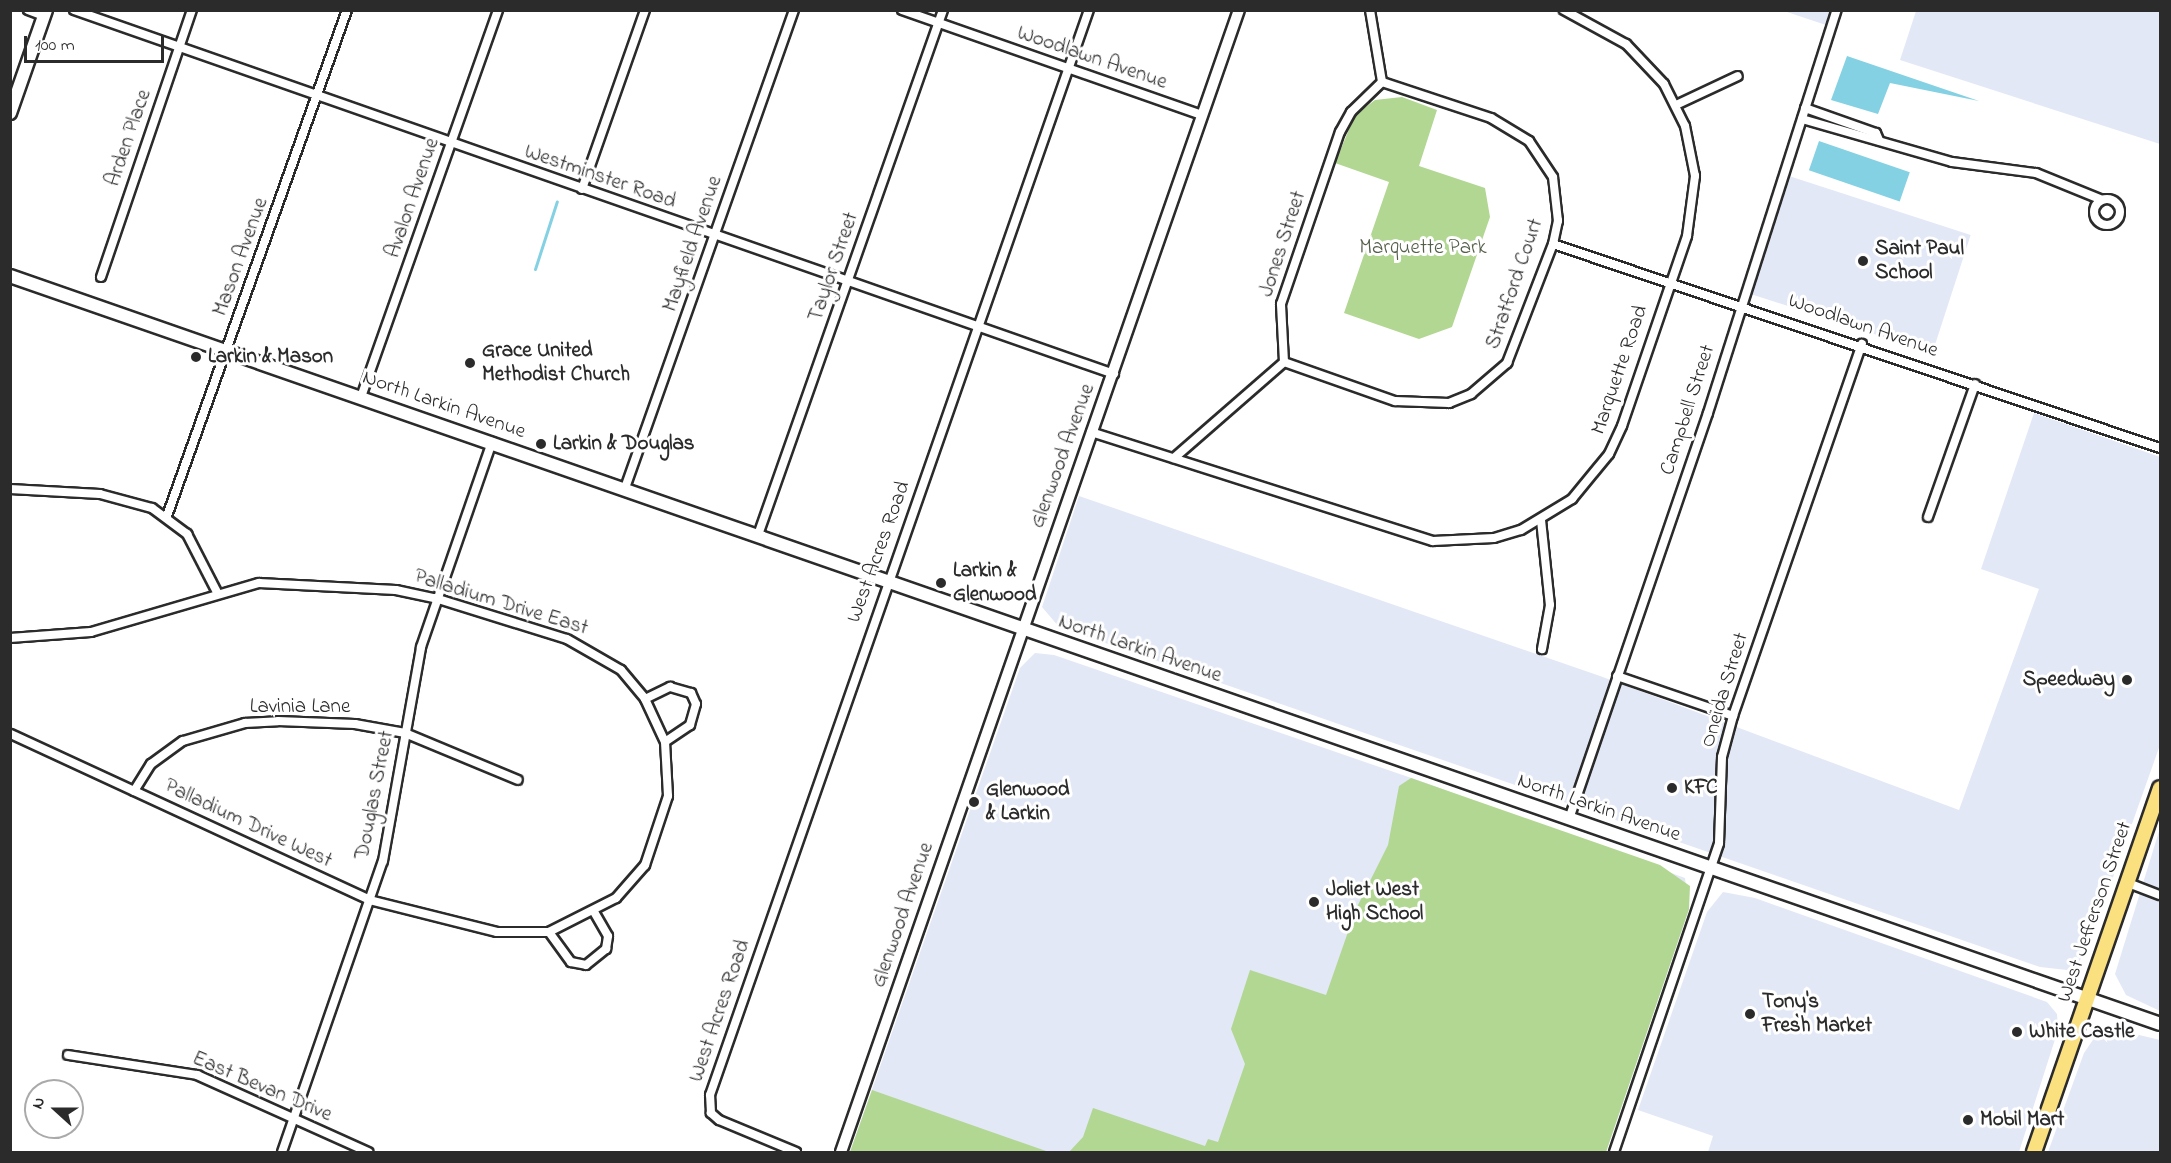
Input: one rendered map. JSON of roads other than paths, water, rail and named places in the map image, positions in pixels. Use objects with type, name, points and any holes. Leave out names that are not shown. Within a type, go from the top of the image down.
[{"type":"main road","points":[[10,113],[45,13]]},
{"type":"main road","name":"North Larkin Avenue","points":[[10,276],[1569,819],[2088,997],[2160,1024]]},
{"type":"main road","name":"West Jefferson Street","points":[[2034,1152],[2160,788]]},
{"type":"street","points":[[28,10],[45,13]]},
{"type":"street","name":"Westminster Road","points":[[74,10],[179,49],[1114,374]]},
{"type":"street","name":"Arden Place","points":[[101,278],[192,10]]},
{"type":"street","name":"Mason Avenue","points":[[167,516],[347,10]]},
{"type":"street","name":"Avalon Avenue","points":[[361,397],[498,10]]},
{"type":"street","points":[[582,189],[645,10]]},
{"type":"street","name":"Mayfield Avenue","points":[[625,489],[794,10]]},
{"type":"street","name":"Woodlawn Avenue","points":[[902,10],[1202,115]]},
{"type":"street","name":"Taylor Street","points":[[758,535],[943,10]]},
{"type":"street","name":"West Acres Road","points":[[796,1152],[719,1119],[708,1106],[888,580],[1089,10]]},
{"type":"street","name":"Glenwood Avenue","points":[[841,1152],[1239,10]]},
{"type":"street","points":[[1370,10],[1382,82]]},
{"type":"street","name":"Marquette Road","points":[[1091,432],[1433,541],[1494,538],[1541,520],[1572,499],[1609,454],[1687,236],[1695,176],[1676,105],[1626,44],[1564,10]]},
{"type":"street","name":"Campbell Street","points":[[1569,819],[1741,308],[1837,10]]},
{"type":"street","points":[[1676,105],[1738,76]]},
{"type":"street","name":"Stratford Court","points":[[1284,362],[1395,401],[1449,403],[1471,394],[1507,363],[1553,244],[1558,221],[1553,177],[1529,141],[1491,118],[1382,82]]},
{"type":"street","name":"Jones Street","points":[[1284,362],[1281,304],[1340,132],[1351,112],[1382,82]]},
{"type":"street","points":[[1805,108],[1876,133],[1879,140]]},
{"type":"street","points":[[1802,118],[1952,162],[2036,173],[2102,200]]},
{"type":"street","name":"Woodlawn Avenue","points":[[1553,244],[1668,286],[1741,308],[1761,309],[2160,448]]},
{"type":"street","name":"Oneida Street","points":[[1614,1152],[1712,868],[1723,819],[1722,757],[1732,716],[1862,344]]},
{"type":"street","points":[[1174,458],[1284,362]]},
{"type":"street","points":[[1928,517],[1975,384]]},
{"type":"street","name":"Douglas Street","points":[[282,1152],[370,900],[391,831],[405,734],[435,598],[492,442]]},
{"type":"street","points":[[10,489],[129,499],[167,516],[205,560],[217,591]]},
{"type":"street","points":[[1541,520],[1550,605],[1542,649]]},
{"type":"street","name":"Palladium Drive East","points":[[10,638],[91,632],[217,591],[259,583],[300,583],[435,598],[596,651],[645,699],[665,742],[668,796],[655,845]]},
{"type":"street","points":[[1617,676],[1732,716]]},
{"type":"street","points":[[645,699],[670,687],[691,693],[696,704],[690,725],[665,742]]},
{"type":"street","name":"Lavinia Lane","points":[[134,791],[151,764],[183,741],[244,723],[320,721],[405,734],[518,780]]},
{"type":"street","name":"Palladium Drive West","points":[[10,734],[370,900],[497,932],[549,932],[594,912],[633,882],[655,845]]},
{"type":"street","points":[[2128,883],[2160,895]]},
{"type":"street","points":[[549,932],[571,962],[586,965],[606,949],[608,936],[594,912]]},
{"type":"street","name":"East Bevan Drive","points":[[68,1055],[197,1075],[368,1152]]},
{"type":"water","points":[[1847,56],[1979,101],[1890,83],[1878,114],[1831,100]]},
{"type":"water","points":[[1819,141],[1910,172],[1900,202],[1809,170]]},
{"type":"waterway","points":[[535,269],[557,201]]},
{"type":"place","name":"Saint Paul School","points":[[1863,261]]},
{"type":"place","name":"Larkin & Mason","points":[[196,357]]},
{"type":"place","name":"Grace United Methodist Church","points":[[470,363]]},
{"type":"place","name":"Larkin & Douglas","points":[[541,444]]},
{"type":"place","name":"Larkin & Glenwood","points":[[941,583]]},
{"type":"place","name":"Speedway","points":[[2127,680]]},
{"type":"place","name":"KFC","points":[[1672,788]]},
{"type":"place","name":"Glenwood & Larkin","points":[[974,802]]},
{"type":"place","name":"Joliet West High School","points":[[1314,902]]},
{"type":"place","name":"Tony's Fresh Market","points":[[1750,1014]]},
{"type":"place","name":"White Castle","points":[[2017,1032]]},
{"type":"place","name":"Mobil Mart","points":[[1968,1120]]},
{"type":"park label","name":"Marquette Park","points":[[1423,248]]}]
